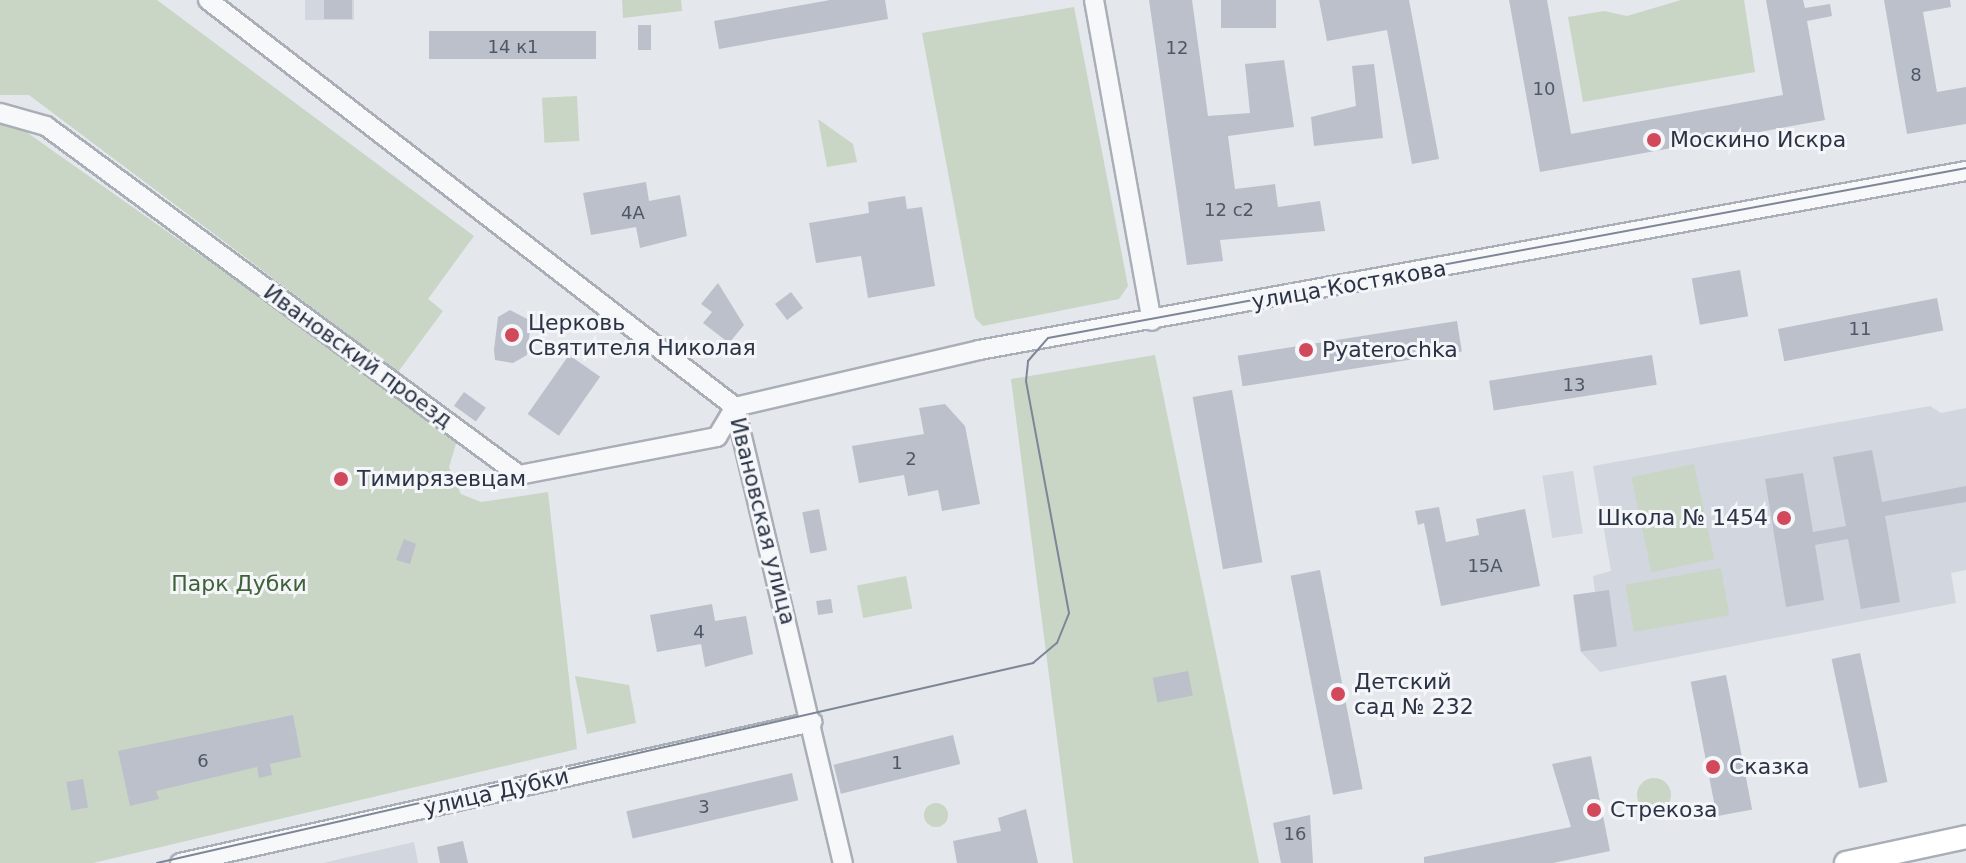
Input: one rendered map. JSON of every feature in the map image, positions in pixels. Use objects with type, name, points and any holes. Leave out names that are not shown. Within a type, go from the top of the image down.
[{"type":"main road","points":[[1846,863],[1966,837]]},
{"type":"street","name":"Ивановская улица","points":[[208,0],[735,407],[843,863]]},
{"type":"street","points":[[1094,0],[1152,321]]},
{"type":"street","name":"Ивановский проезд","points":[[0,113],[46,126],[519,475],[717,437],[735,407]]},
{"type":"street","name":"улица Костякова","points":[[735,407],[979,350],[1966,171]]},
{"type":"street","name":"улица Дубки","points":[[180,863],[812,722]]},
{"type":"shaded area","points":[[305,0],[354,0],[354,20],[305,20]]},
{"type":"shaded area","name":"Школа № 1454","points":[[1930,406],[1941,413],[1966,408],[1966,570],[1951,573],[1956,603],[1600,672],[1580,651],[1573,595],[1595,592],[1593,576],[1611,571],[1593,466]]},
{"type":"shaded area","points":[[1573,471],[1583,533],[1552,538],[1542,476]]},
{"type":"shaded area","points":[[414,842],[418,863],[323,863]]},
{"type":"green space","points":[[0,0],[157,0],[474,236],[428,299],[443,311],[398,372],[29,95],[0,95]]},
{"type":"green space","points":[[622,0],[681,0],[682,11],[623,18]]},
{"type":"green space","points":[[1681,0],[1744,0],[1755,72],[1583,102],[1568,17],[1604,11],[1627,16]]},
{"type":"green space","points":[[1074,7],[1128,286],[1119,299],[983,326],[975,318],[922,33]]},
{"type":"green space","points":[[577,96],[579,141],[544,143],[542,98]]},
{"type":"green space","points":[[818,119],[853,144],[857,162],[827,167]]},
{"type":"green space","name":"Парк Дубки","points":[[0,124],[15,124],[458,437],[449,467],[461,494],[481,502],[548,492],[577,749],[93,863],[0,863]]},
{"type":"green space","points":[[1155,355],[1259,863],[1073,863],[1011,379]]},
{"type":"green space","points":[[1694,464],[1714,559],[1652,572],[1631,477]]},
{"type":"green space","points":[[1721,568],[1729,615],[1634,632],[1625,585]]},
{"type":"green space","points":[[906,576],[912,608],[863,618],[857,586]]},
{"type":"green space","points":[[575,676],[629,685],[636,723],[587,734]]},
{"type":"green space","points":[[1654,778],[1666,783],[1671,795],[1666,807],[1654,812],[1642,807],[1637,795],[1642,783]]},
{"type":"green space","points":[[936,803],[945,806],[948,815],[945,824],[936,827],[927,824],[924,815],[927,806]]},
{"type":"building","points":[[324,0],[352,0],[352,19],[324,19]]},
{"type":"building","points":[[830,0],[885,0],[888,19],[719,49],[714,21]]},
{"type":"building","points":[[1149,0],[1192,0],[1208,116],[1250,113],[1245,64],[1284,60],[1294,127],[1228,136],[1235,189],[1275,184],[1278,207],[1320,201],[1325,231],[1220,240],[1223,261],[1187,265]]},
{"type":"building","points":[[1221,0],[1276,0],[1276,28],[1221,28]]},
{"type":"building","points":[[1319,0],[1409,0],[1439,159],[1412,164],[1387,30],[1327,41]]},
{"type":"building","points":[[1509,0],[1547,0],[1571,134],[1783,95],[1766,0],[1803,0],[1805,8],[1830,4],[1832,16],[1807,21],[1825,120],[1540,172]]},
{"type":"building","points":[[1884,0],[1950,0],[1951,7],[1923,12],[1937,92],[1966,87],[1966,124],[1907,134]]},
{"type":"building","points":[[638,25],[651,25],[651,50],[638,50]]},
{"type":"building","points":[[429,31],[596,31],[596,59],[429,59]]},
{"type":"building","points":[[1374,64],[1383,138],[1314,146],[1311,117],[1356,106],[1352,66]]},
{"type":"building","points":[[646,182],[649,201],[680,195],[687,236],[640,248],[636,227],[591,235],[583,193]]},
{"type":"building","points":[[905,196],[907,209],[922,207],[935,286],[868,298],[861,256],[816,263],[809,223],[869,213],[868,202]]},
{"type":"building","points":[[1740,270],[1748,316],[1700,325],[1692,279]]},
{"type":"building","points":[[718,283],[744,325],[729,343],[703,323],[712,312],[701,304]]},
{"type":"building","points":[[791,292],[803,308],[787,320],[775,304]]},
{"type":"building","points":[[1937,298],[1943,330],[1784,361],[1778,329]]},
{"type":"building","name":"Церковь Святителя Николая","points":[[510,310],[531,321],[527,355],[513,363],[495,360],[494,350],[498,317]]},
{"type":"building","points":[[1457,321],[1462,352],[1243,386],[1238,356]]},
{"type":"building","points":[[569,355],[600,377],[559,436],[528,414]]},
{"type":"building","points":[[1652,355],[1657,385],[1494,410],[1489,381]]},
{"type":"building","points":[[1232,390],[1262,562],[1223,569],[1193,397]]},
{"type":"building","points":[[464,392],[486,408],[476,422],[454,406]]},
{"type":"building","points":[[945,404],[965,426],[980,504],[942,511],[938,490],[908,496],[904,475],[859,483],[852,446],[924,434],[919,408]]},
{"type":"building","points":[[1872,450],[1882,502],[1966,486],[1966,502],[1885,516],[1900,602],[1861,609],[1848,539],[1815,545],[1824,600],[1786,607],[1765,479],[1803,473],[1813,532],[1846,526],[1833,457]]},
{"type":"building","points":[[1439,507],[1446,542],[1479,535],[1476,519],[1525,509],[1540,586],[1441,606],[1424,523],[1418,525],[1415,511]]},
{"type":"building","points":[[819,509],[827,550],[810,553],[802,512]]},
{"type":"building","points":[[404,539],[416,544],[410,564],[396,560]]},
{"type":"building","points":[[1320,570],[1363,789],[1333,795],[1291,576]]},
{"type":"building","points":[[1609,590],[1617,646],[1581,651],[1573,595]]},
{"type":"building","points":[[831,599],[833,613],[818,615],[816,601]]},
{"type":"building","points":[[712,604],[715,621],[746,616],[753,654],[705,667],[701,644],[657,652],[650,615]]},
{"type":"building","points":[[1860,653],[1887,782],[1859,788],[1832,659]]},
{"type":"building","points":[[1188,671],[1193,696],[1157,702],[1153,678]]},
{"type":"building","points":[[1726,675],[1752,809],[1717,816],[1691,682]]},
{"type":"building","points":[[293,715],[301,757],[270,764],[272,775],[259,778],[257,767],[156,791],[159,799],[130,806],[118,751]]},
{"type":"building","points":[[953,735],[960,764],[841,794],[834,765]]},
{"type":"building","points":[[1591,756],[1610,851],[1553,863],[1424,863],[1424,857],[1571,827],[1552,764]]},
{"type":"building","points":[[792,773],[798,800],[633,839],[626,811]]},
{"type":"building","points":[[83,779],[88,808],[71,811],[66,782]]},
{"type":"building","points":[[1026,809],[1038,863],[957,863],[953,841],[1001,831],[998,818]]},
{"type":"building","points":[[1310,815],[1313,863],[1281,863],[1273,823]]},
{"type":"building","points":[[463,841],[468,863],[440,863],[437,847]]},
{"type":"tram line","points":[[157,863],[1033,663],[1057,643],[1069,613],[1026,381],[1028,361],[1048,338],[1966,168]]},
{"type":"place","name":"Москино Искра","points":[[1654,140]]},
{"type":"place","name":"Церковь Святителя Николая","points":[[512,335]]},
{"type":"place","name":"Pyaterochka","points":[[1306,350]]},
{"type":"place","name":"Тимирязевцам","points":[[341,479]]},
{"type":"place","name":"Школа № 1454","points":[[1784,518]]},
{"type":"place","name":"Детский сад № 232","points":[[1338,694]]},
{"type":"place","name":"Сказка","points":[[1713,767]]},
{"type":"place","name":"Стрекоза","points":[[1594,810]]}]
